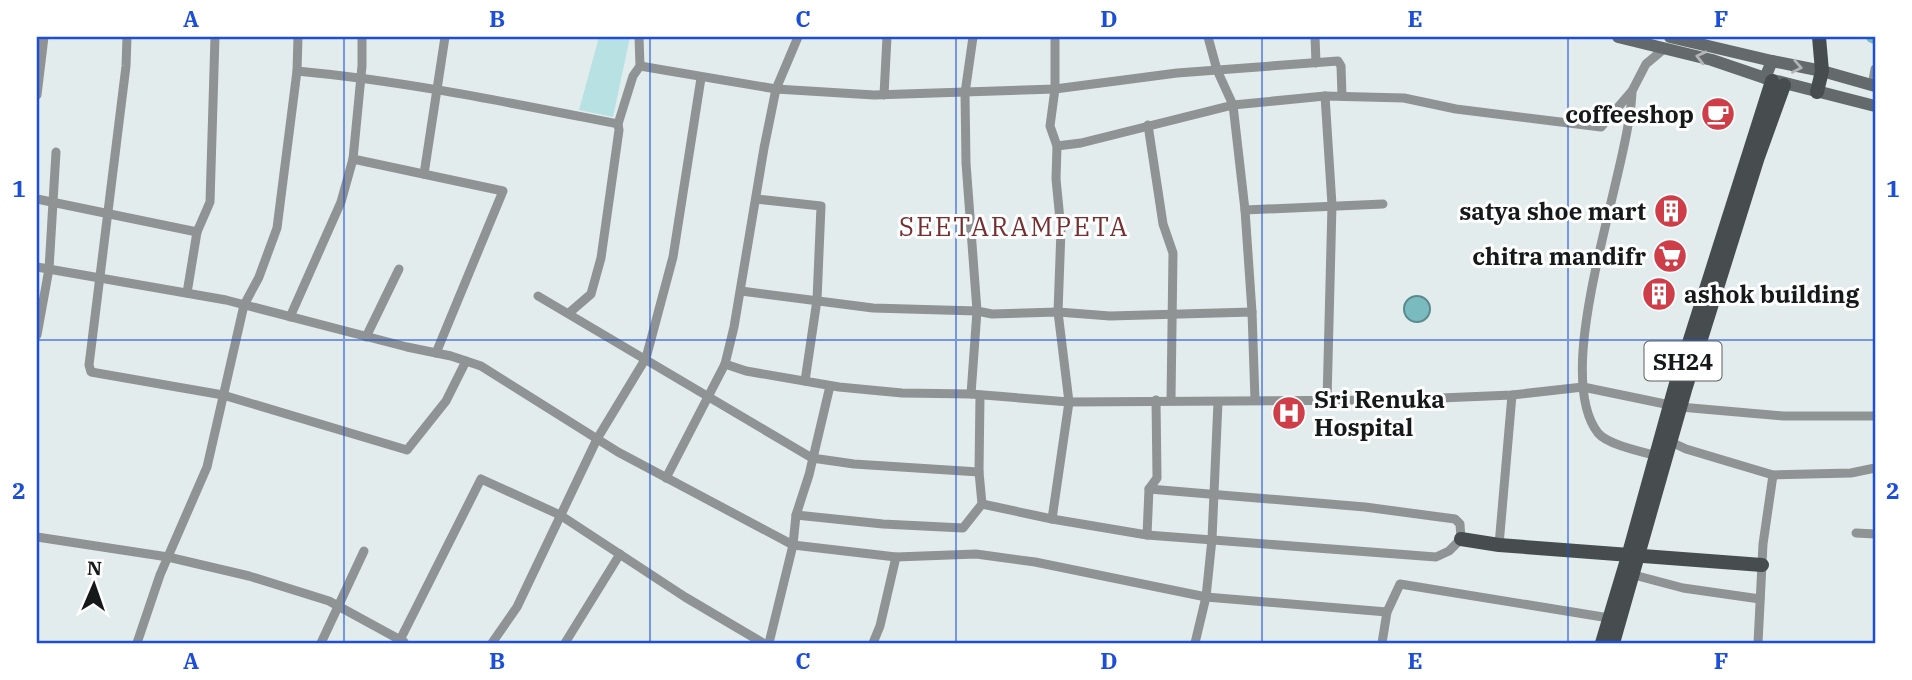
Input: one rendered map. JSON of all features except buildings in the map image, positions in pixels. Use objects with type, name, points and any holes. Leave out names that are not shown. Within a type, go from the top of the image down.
[{"type":"main road","points":[[1618,37],[1668,42],[1772,61],[1822,71],[1874,86]]},
{"type":"main road","points":[[1668,42],[1774,81],[1875,106]]},
{"type":"main road","points":[[1817,92],[1822,71],[1820,44]]},
{"type":"main road","points":[[1772,61],[1774,81]]},
{"type":"main road","name":"SH24","points":[[1613,643],[1623,592],[1675,406],[1774,81]]},
{"type":"main road","name":"SH24","points":[[1661,457],[1671,442],[1675,406]]},
{"type":"main road","points":[[1461,539],[1499,545],[1762,565]]},
{"type":"main road","name":"SH24","points":[[1602,643],[1609,618],[1634,575],[1634,555]]},
{"type":"street","points":[[37,94],[44,37]]},
{"type":"street","points":[[127,37],[126,66],[89,365],[91,372],[223,395],[407,450],[446,401],[466,361]]},
{"type":"street","points":[[187,293],[197,232],[210,202],[215,37]]},
{"type":"street","points":[[137,643],[168,557],[207,467],[244,305],[259,276],[277,228],[297,71],[298,37]]},
{"type":"street","points":[[290,317],[341,202],[353,159],[362,37]]},
{"type":"street","points":[[424,174],[445,37]]},
{"type":"street","points":[[569,313],[591,294],[601,258],[618,124],[639,66],[639,37]]},
{"type":"street","points":[[666,478],[725,363],[741,290],[776,89],[798,37]]},
{"type":"street","points":[[884,95],[887,37]]},
{"type":"street","points":[[796,515],[883,524],[963,528],[982,504],[976,395],[977,311],[966,163],[965,93],[973,37]]},
{"type":"street","points":[[1052,519],[1069,402],[1058,312],[1062,230],[1056,179],[1057,146],[1050,126],[1055,89],[1055,37]]},
{"type":"street","points":[[1208,37],[1217,70],[1233,105],[1245,209],[1255,400]]},
{"type":"street","points":[[1315,37],[1316,63]]},
{"type":"street","points":[[1057,146],[1081,143],[1233,105],[1325,96],[1404,98],[1456,109],[1601,127],[1632,91],[1646,64],[1668,42]]},
{"type":"street","points":[[639,66],[776,89],[884,95],[1055,89],[1217,70],[1338,61],[1341,66],[1342,96]]},
{"type":"street","points":[[1874,86],[1875,69]]},
{"type":"street","points":[[297,71],[438,89],[618,124]]},
{"type":"street","points":[[492,643],[517,607],[597,439],[646,358],[673,257],[701,78]]},
{"type":"street","points":[[1632,91],[1632,115],[1598,253],[1590,301],[1583,352],[1583,387],[1590,417],[1599,435],[1620,445],[1661,457]]},
{"type":"street","points":[[1325,96],[1332,205],[1327,401]]},
{"type":"street","points":[[1148,125],[1163,224],[1173,253],[1174,278],[1170,314],[1171,400]]},
{"type":"street","points":[[37,335],[49,269],[56,152]]},
{"type":"street","points":[[353,159],[503,191],[436,353]]},
{"type":"street","points":[[37,199],[197,232]]},
{"type":"street","points":[[756,199],[821,206],[817,300],[805,382]]},
{"type":"street","points":[[1245,209],[1383,204]]},
{"type":"street","points":[[37,267],[244,305],[481,366],[597,439],[793,545],[896,557],[976,554],[1023,560],[1206,597],[1387,612]]},
{"type":"street","points":[[366,337],[399,269]]},
{"type":"street","points":[[741,290],[873,309],[977,311],[992,314],[1058,312],[1110,316],[1252,312]]},
{"type":"street","points":[[538,296],[813,458],[854,464],[979,472]]},
{"type":"street","points":[[725,363],[747,371],[831,386],[902,393],[1069,402],[1392,400],[1512,395],[1583,387],[1675,406],[1783,416],[1875,416]]},
{"type":"street","points":[[769,643],[793,545],[796,515],[831,386]]},
{"type":"street","points":[[1499,545],[1512,395]]},
{"type":"street","points":[[1147,535],[1149,489],[1157,478],[1156,400]]},
{"type":"street","points":[[1195,643],[1206,597],[1212,539],[1218,402]]},
{"type":"street","points":[[1671,442],[1773,475],[1851,473],[1875,468]]},
{"type":"street","points":[[1758,643],[1762,565],[1773,475]]},
{"type":"street","points":[[37,537],[168,557],[249,576],[338,606],[402,642],[481,479],[560,515],[685,597],[763,643]]},
{"type":"street","points":[[982,504],[1147,535],[1436,557],[1449,551],[1461,539],[1460,524],[1455,519],[1365,507],[1149,489]]},
{"type":"street","points":[[1856,533],[1875,534]]},
{"type":"street","points":[[321,643],[364,551]]},
{"type":"street","points":[[565,643],[620,554]]},
{"type":"street","points":[[873,643],[880,626],[896,557]]},
{"type":"street","points":[[1634,575],[1683,588],[1760,599]]},
{"type":"street","points":[[1382,643],[1387,612],[1400,584],[1609,618]]},
{"type":"shaded area","points":[[599,37],[630,37],[613,117],[579,110]]},
{"type":"shaded area","points":[[1417,296],[1426,300],[1430,309],[1426,318],[1417,322],[1408,318],[1404,309],[1408,300]]},
{"type":"place","name":"coffeeshop","points":[[1718,114]]},
{"type":"place","name":"satya shoe mart","points":[[1671,211]]},
{"type":"place","name":"chitra mandifr","points":[[1670,256]]},
{"type":"place","name":"ashok building","points":[[1659,294]]},
{"type":"place","name":"Sri Renuka Hospital","points":[[1289,413]]},
{"type":"district","name":"SEETARAMPETA","points":[[1014,226]]}]
